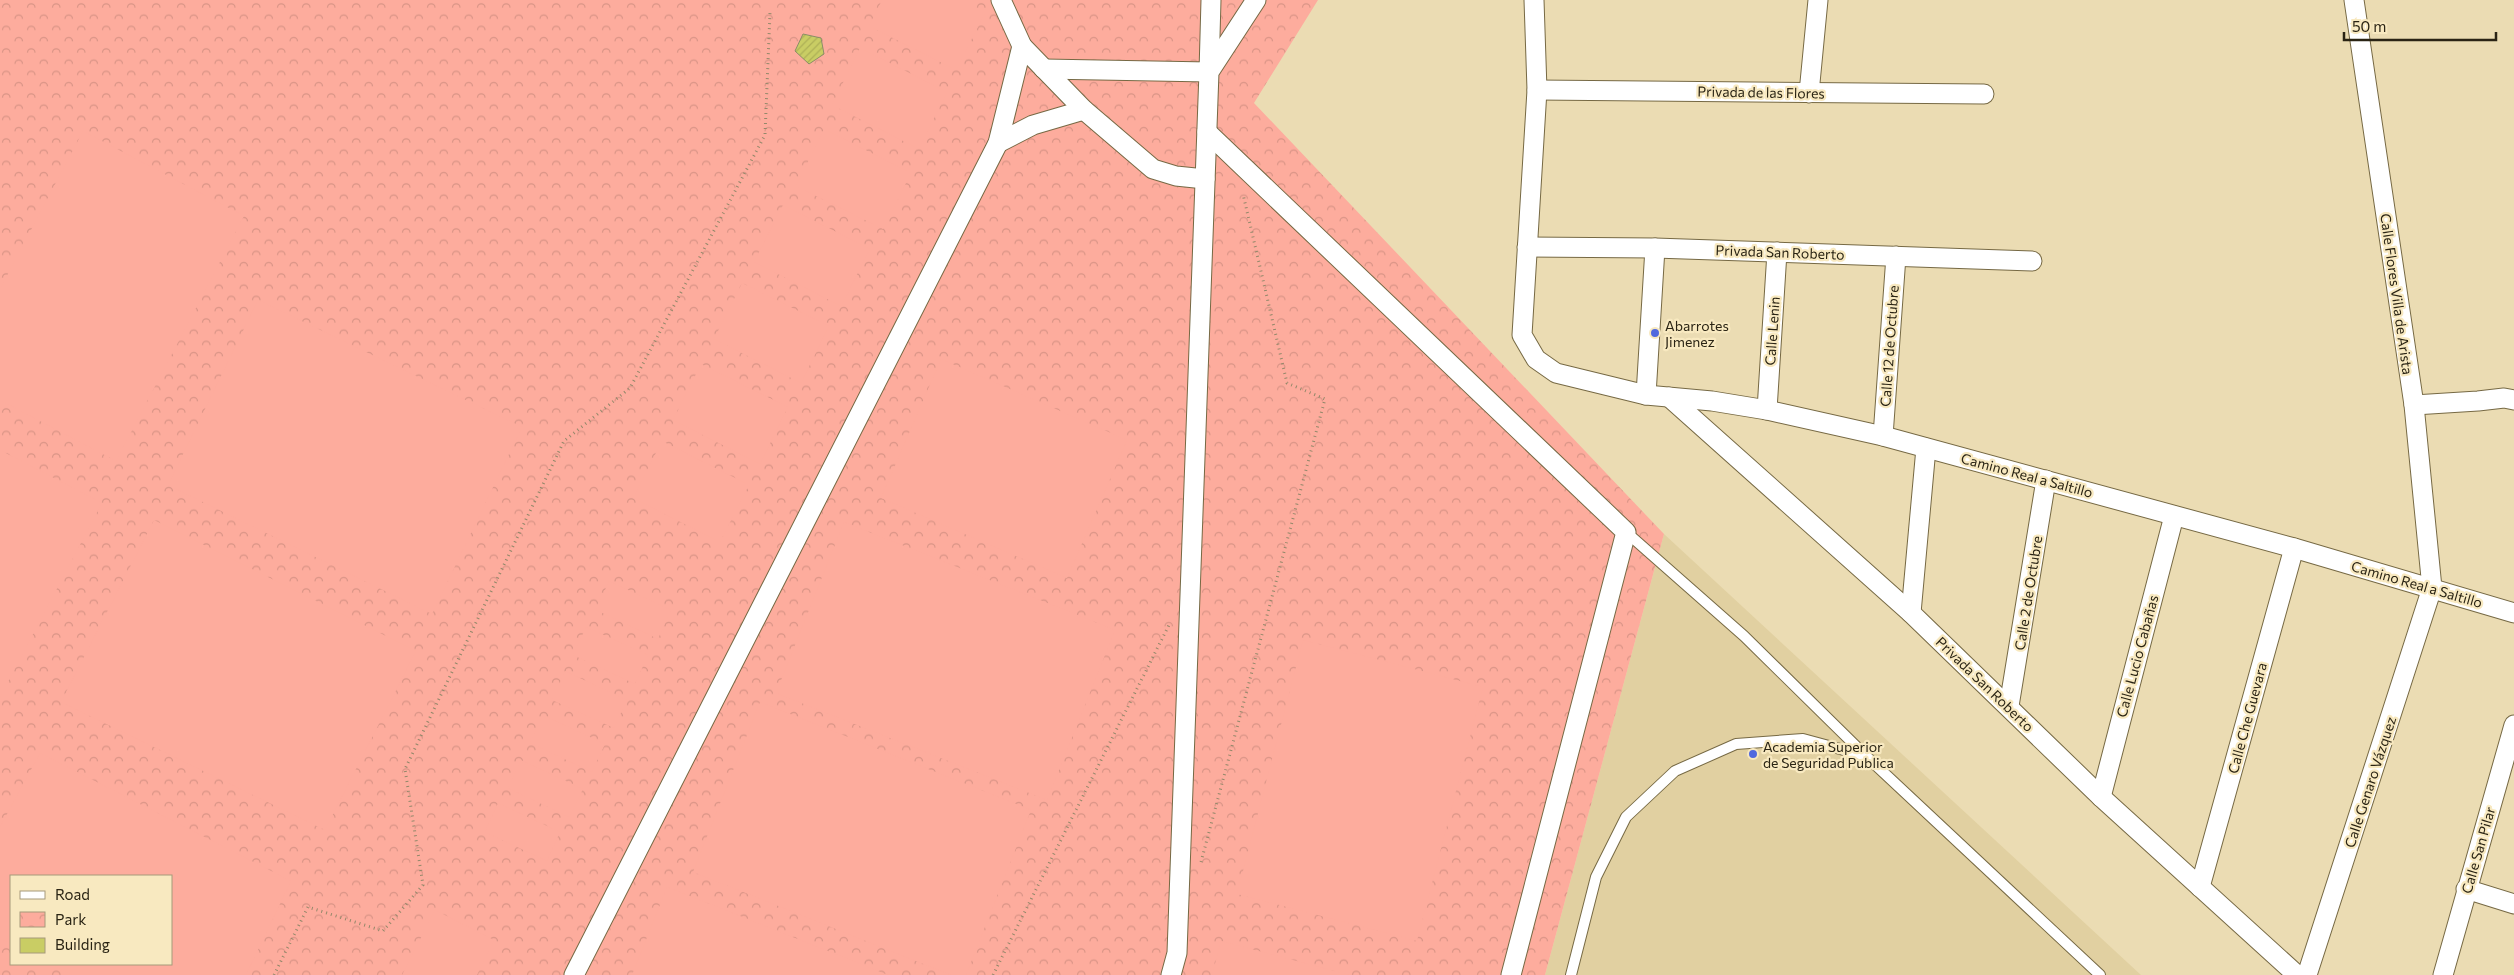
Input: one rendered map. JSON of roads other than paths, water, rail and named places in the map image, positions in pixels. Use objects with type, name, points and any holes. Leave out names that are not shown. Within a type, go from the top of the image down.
[{"type":"street","points":[[1002,0],[1008,20],[1022,46],[1084,110],[1153,169],[1176,176],[1205,179]]},
{"type":"street","points":[[1008,20],[1019,0]]},
{"type":"street","points":[[1171,975],[1177,953],[1211,0]]},
{"type":"street","points":[[1209,72],[1256,0]]},
{"type":"street","points":[[1527,247],[1537,90],[1534,0]]},
{"type":"street","points":[[1809,93],[1818,0]]},
{"type":"street","name":"Calle Flores Villa de Arista","points":[[2354,0],[2414,404],[2432,588]]},
{"type":"street","points":[[574,975],[998,144],[1022,46]]},
{"type":"street","points":[[1044,69],[1209,72]]},
{"type":"street","name":"Privada de las Flores","points":[[1537,90],[1984,94]]},
{"type":"street","points":[[998,144],[1033,125],[1084,110]]},
{"type":"street","points":[[1207,132],[1626,532],[1511,975]]},
{"type":"street","name":"Privada San Roberto","points":[[1527,247],[1655,248],[2032,261]]},
{"type":"street","name":"Camino Real a Saltillo","points":[[1527,247],[1522,336],[1536,359],[1556,374],[1646,395],[1767,410],[1883,436],[2294,548],[2432,588],[2513,607]]},
{"type":"street","points":[[1646,395],[1655,248]]},
{"type":"street","name":"Calle Lenin","points":[[1767,410],[1777,252]]},
{"type":"street","name":"Calle 12 de Octubre","points":[[1883,436],[1896,256]]},
{"type":"street","name":"Privada San Roberto","points":[[1670,397],[1911,613],[2101,797],[2297,975]]},
{"type":"street","points":[[2414,404],[2504,398],[2514,400]]},
{"type":"street","points":[[1911,613],[1926,448]]},
{"type":"street","name":"Calle 2 de Octubre","points":[[2009,706],[2046,480]]},
{"type":"street","name":"Calle Lucio Cabañas","points":[[2101,797],[2174,516]]},
{"type":"street","name":"Calle Che Guevara","points":[[2200,887],[2294,548]]},
{"type":"street","name":"Calle Genaro Vázquez","points":[[2307,975],[2432,588]]},
{"type":"street","name":"Calle San Pilar","points":[[2443,975],[2466,889],[2508,771],[2514,725]]},
{"type":"street","points":[[2466,889],[2514,904]]},
{"type":"lane","points":[[1626,532],[1744,636],[1867,757],[2100,975]]},
{"type":"lane","points":[[1571,975],[1596,877],[1626,817],[1675,771],[1736,744],[1755,742],[1802,739],[1867,757]]},
{"type":"place","name":"Abarrotes Jimenez","points":[[1655,333]]},
{"type":"place","name":"Academia Superior de Seguridad Publica","points":[[1753,754]]}]
